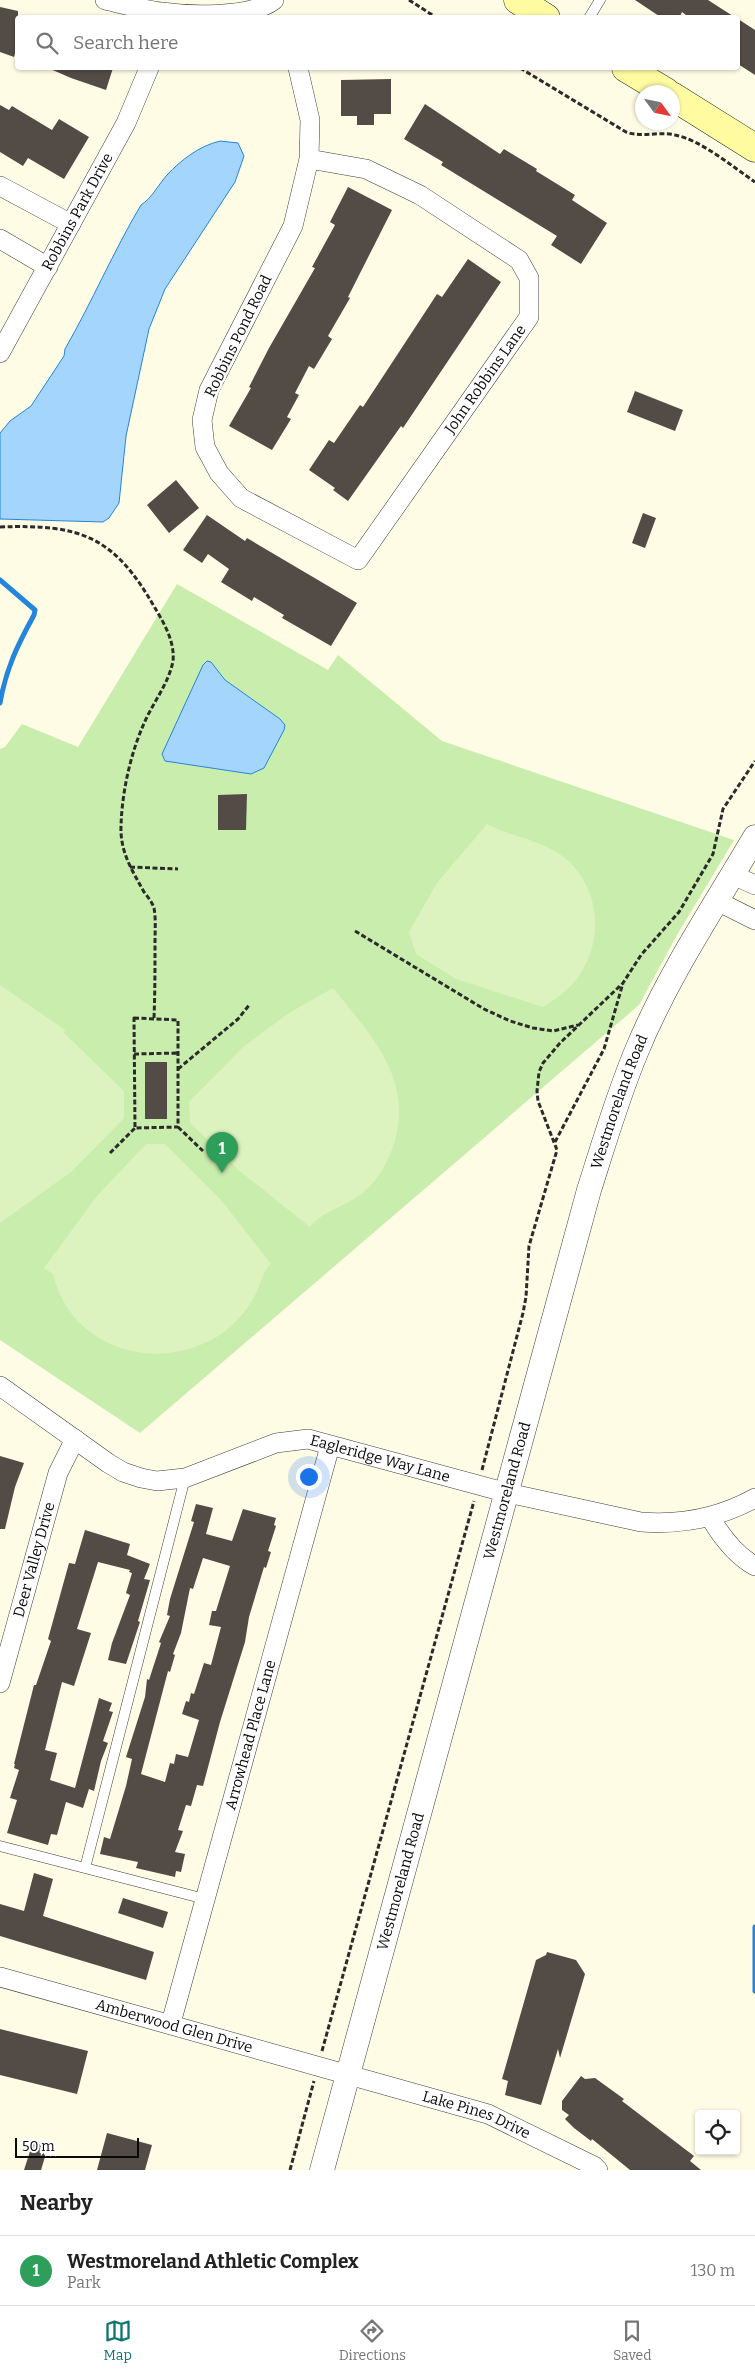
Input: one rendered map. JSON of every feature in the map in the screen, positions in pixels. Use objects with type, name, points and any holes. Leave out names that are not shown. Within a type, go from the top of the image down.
[{"type":"main road","points":[[518,0],[541,15]]},
{"type":"main road","points":[[629,70],[654,85]]},
{"type":"main road","points":[[680,101],[753,142]]},
{"type":"street","points":[[105,0],[161,15],[232,14],[272,8]]},
{"type":"street","name":"Robbins Park Drive","points":[[0,353],[126,123],[148,70]]},
{"type":"street","name":"Robbins Pond Road","points":[[298,70],[310,120],[309,159],[293,226],[209,390],[202,420],[205,447],[219,473],[241,498],[358,560]]},
{"type":"street","name":"John Robbins Lane","points":[[309,159],[366,168],[420,196],[519,260],[528,278],[529,317],[358,560]]},
{"type":"street","points":[[0,186],[71,224]]},
{"type":"street","points":[[0,239],[48,266]]},
{"type":"street","name":"Westmoreland Road","points":[[322,2170],[590,1190],[613,1113],[652,1018],[679,966],[755,837]]},
{"type":"street","points":[[732,875],[755,885]]},
{"type":"street","points":[[717,901],[755,920]]},
{"type":"street","name":"Eagleridge Way Lane","points":[[0,1386],[123,1472],[157,1481],[185,1478],[276,1443],[308,1439],[508,1493],[641,1522],[676,1522],[710,1517],[755,1498]]},
{"type":"street","name":"Deer Valley Drive","points":[[0,1682],[58,1472],[74,1439]]},
{"type":"street","name":"Arrowhead Place Lane","points":[[171,2023],[330,1446]]},
{"type":"street","points":[[710,1517],[726,1542],[744,1559],[755,1566]]},
{"type":"street","name":"Amberwood Glen Drive","points":[[0,1977],[171,2023],[349,2075]]},
{"type":"street","name":"Lake Pines Drive","points":[[349,2075],[488,2114],[594,2166],[598,2170]]},
{"type":"lane","points":[[591,15],[600,0]]},
{"type":"lane","points":[[85,1868],[185,1478]]},
{"type":"lane","points":[[0,1846],[205,1898]]},
{"type":"path","points":[[409,0],[432,15]]},
{"type":"path","points":[[523,70],[626,132],[638,135],[661,133],[685,138],[755,182]]},
{"type":"path","points":[[0,527],[38,527],[91,536],[126,564],[153,605],[169,637],[173,650],[170,671],[145,720],[128,774],[121,837],[125,857],[153,905],[154,1018]]},
{"type":"path","points":[[323,2048],[478,1485],[523,1312],[529,1246],[557,1150],[538,1101],[537,1082],[543,1063],[623,982],[641,955],[679,912],[713,854],[724,810],[755,761]]},
{"type":"path","points":[[130,867],[178,869]]},
{"type":"path","points":[[355,931],[484,1009],[510,1021],[553,1031],[579,1025]]},
{"type":"path","points":[[555,1143],[604,1049],[623,982]]},
{"type":"path","points":[[178,1068],[238,1019],[250,1004]]},
{"type":"path","points":[[135,1128],[134,1018],[178,1020],[178,1127]]},
{"type":"path","points":[[134,1054],[178,1053]]},
{"type":"path","points":[[110,1153],[135,1128],[178,1127],[203,1151]]},
{"type":"path","points":[[290,2170],[312,2090]]},
{"type":"green space","points":[[177,584],[328,670],[338,655],[442,741],[734,840],[677,935],[639,1005],[140,1433],[0,1340],[0,749],[5,747],[22,724],[78,747]]},
{"type":"green space","points":[[487,824],[544,845],[561,855],[574,867],[584,882],[591,898],[595,915],[595,932],[592,949],[585,966],[568,989],[543,1007],[456,979],[416,954],[409,932],[437,883]]},
{"type":"green space","points":[[0,985],[65,1030],[64,1033],[124,1091],[124,1118],[71,1172],[0,1223]]},
{"type":"green space","points":[[333,988],[361,1023],[385,1059],[394,1078],[399,1120],[392,1150],[376,1179],[360,1195],[322,1216],[310,1227],[241,1172],[190,1123],[189,1102],[243,1047],[289,1013]]},
{"type":"green space","points":[[146,1144],[165,1144],[221,1200],[271,1264],[264,1274],[251,1303],[229,1328],[200,1345],[174,1352],[147,1353],[122,1348],[99,1338],[79,1322],[63,1300],[53,1274],[44,1268],[97,1196]]},
{"type":"water","points":[[220,141],[238,143],[244,156],[235,182],[165,289],[149,329],[126,436],[119,503],[109,518],[103,522],[0,519],[0,433],[10,421],[31,406],[64,356],[65,349],[141,205],[184,159],[205,146]]},
{"type":"water","points":[[207,661],[211,662],[225,680],[280,719],[285,725],[264,768],[251,774],[165,761],[162,754],[203,665]]},
{"type":"building","points":[[635,0],[708,0],[731,15],[686,15],[682,12],[680,15],[658,15]]},
{"type":"building","points":[[0,7],[18,11],[18,15],[15,15],[14,57],[0,52]]},
{"type":"building","points":[[740,20],[755,30],[755,75],[740,65]]},
{"type":"building","points":[[53,70],[112,70],[106,90]]},
{"type":"building","points":[[391,79],[391,114],[374,114],[374,125],[357,125],[357,116],[341,116],[341,80]]},
{"type":"building","points":[[425,104],[500,154],[504,149],[537,169],[536,171],[575,195],[572,200],[607,223],[581,264],[551,245],[557,236],[441,165],[443,162],[404,139]]},
{"type":"building","points":[[0,105],[9,110],[12,106],[52,130],[59,119],[89,137],[64,179],[28,158],[23,166],[0,152]]},
{"type":"building","points":[[348,187],[392,210],[348,297],[350,298],[328,336],[332,339],[314,369],[309,366],[295,393],[299,395],[287,417],[291,419],[272,450],[229,426],[251,388],[249,387],[269,348],[315,268],[312,267],[335,225],[330,222]]},
{"type":"building","points":[[468,259],[501,282],[403,428],[401,426],[348,501],[333,490],[335,488],[309,470],[329,440],[334,443],[360,405],[363,407],[437,294],[442,297]]},
{"type":"building","points":[[635,391],[683,410],[675,431],[627,412]]},
{"type":"building","points":[[176,480],[199,508],[169,533],[147,505]]},
{"type":"building","points":[[643,513],[656,518],[645,548],[632,543]]},
{"type":"building","points":[[207,515],[245,541],[247,538],[357,603],[331,646],[282,618],[284,615],[254,597],[252,601],[221,582],[229,569],[208,554],[202,563],[183,550]]},
{"type":"building","points":[[247,794],[246,830],[218,830],[218,795]]},
{"type":"building","points":[[145,1062],[167,1062],[167,1119],[145,1119]]},
{"type":"building","points":[[0,1456],[24,1463],[15,1487],[5,1529],[0,1529]]},
{"type":"building","points":[[196,1504],[213,1508],[206,1534],[232,1541],[243,1509],[276,1518],[274,1525],[276,1526],[268,1551],[271,1552],[266,1568],[264,1567],[249,1617],[245,1642],[220,1722],[203,1786],[197,1785],[191,1806],[186,1805],[178,1830],[183,1831],[175,1852],[185,1854],[181,1872],[176,1871],[175,1877],[136,1868],[138,1862],[100,1854],[104,1837],[110,1839],[126,1786],[132,1759],[126,1757],[145,1697],[147,1679],[149,1680],[161,1643],[159,1642],[170,1616],[167,1615],[170,1599],[194,1522],[191,1521]],"holes":[[[203,1558],[230,1566],[216,1611],[212,1611],[209,1625],[221,1627],[211,1665],[204,1663],[194,1694],[191,1693],[189,1702],[186,1701],[182,1714],[199,1720],[188,1757],[176,1754],[174,1764],[170,1763],[165,1782],[141,1774],[168,1671],[170,1672],[175,1655],[173,1654],[181,1633],[190,1588],[193,1589]]]},
{"type":"building","points":[[85,1530],[130,1544],[127,1555],[150,1564],[144,1579],[150,1580],[138,1621],[140,1622],[126,1664],[108,1660],[112,1643],[130,1595],[126,1593],[132,1573],[129,1572],[130,1570],[98,1562],[77,1629],[91,1633],[74,1686],[62,1682],[45,1750],[57,1753],[50,1780],[75,1788],[99,1698],[112,1703],[109,1711],[113,1712],[103,1741],[108,1743],[101,1761],[94,1791],[89,1789],[83,1808],[66,1802],[57,1835],[51,1834],[48,1845],[7,1833],[17,1800],[10,1798],[19,1770],[14,1768],[14,1764],[34,1685],[36,1685],[51,1641],[48,1639],[69,1563],[75,1564]]},
{"type":"building","points":[[34,1873],[53,1879],[43,1916],[154,1952],[146,1980],[0,1936],[0,1904],[24,1911]]},
{"type":"building","points":[[123,1898],[168,1912],[163,1928],[118,1913]]},
{"type":"building","points":[[547,1952],[576,1960],[585,1974],[560,2058],[558,2049],[541,2105],[505,2095],[508,2081],[502,2079],[536,1960],[546,1955]]},
{"type":"building","points":[[0,2029],[88,2051],[77,2094],[0,2075]]},
{"type":"building","points":[[581,2076],[585,2079],[595,2078],[624,2099],[622,2101],[694,2156],[690,2161],[701,2170],[630,2170],[592,2139],[591,2141],[574,2128],[565,2119],[569,2115],[562,2110],[562,2101]]},
{"type":"building","points":[[107,2133],[152,2145],[145,2170],[97,2170]]},
{"type":"building","points":[[33,2142],[48,2147],[41,2170],[24,2170]]},
{"type":"waterway","points":[[0,580],[35,610],[9,668],[0,703]]},
{"type":"waterway","points":[[755,1927],[755,1991]]},
{"type":"place","name":"Westmoreland Athletic Complex","points":[[222,1173]]}]
